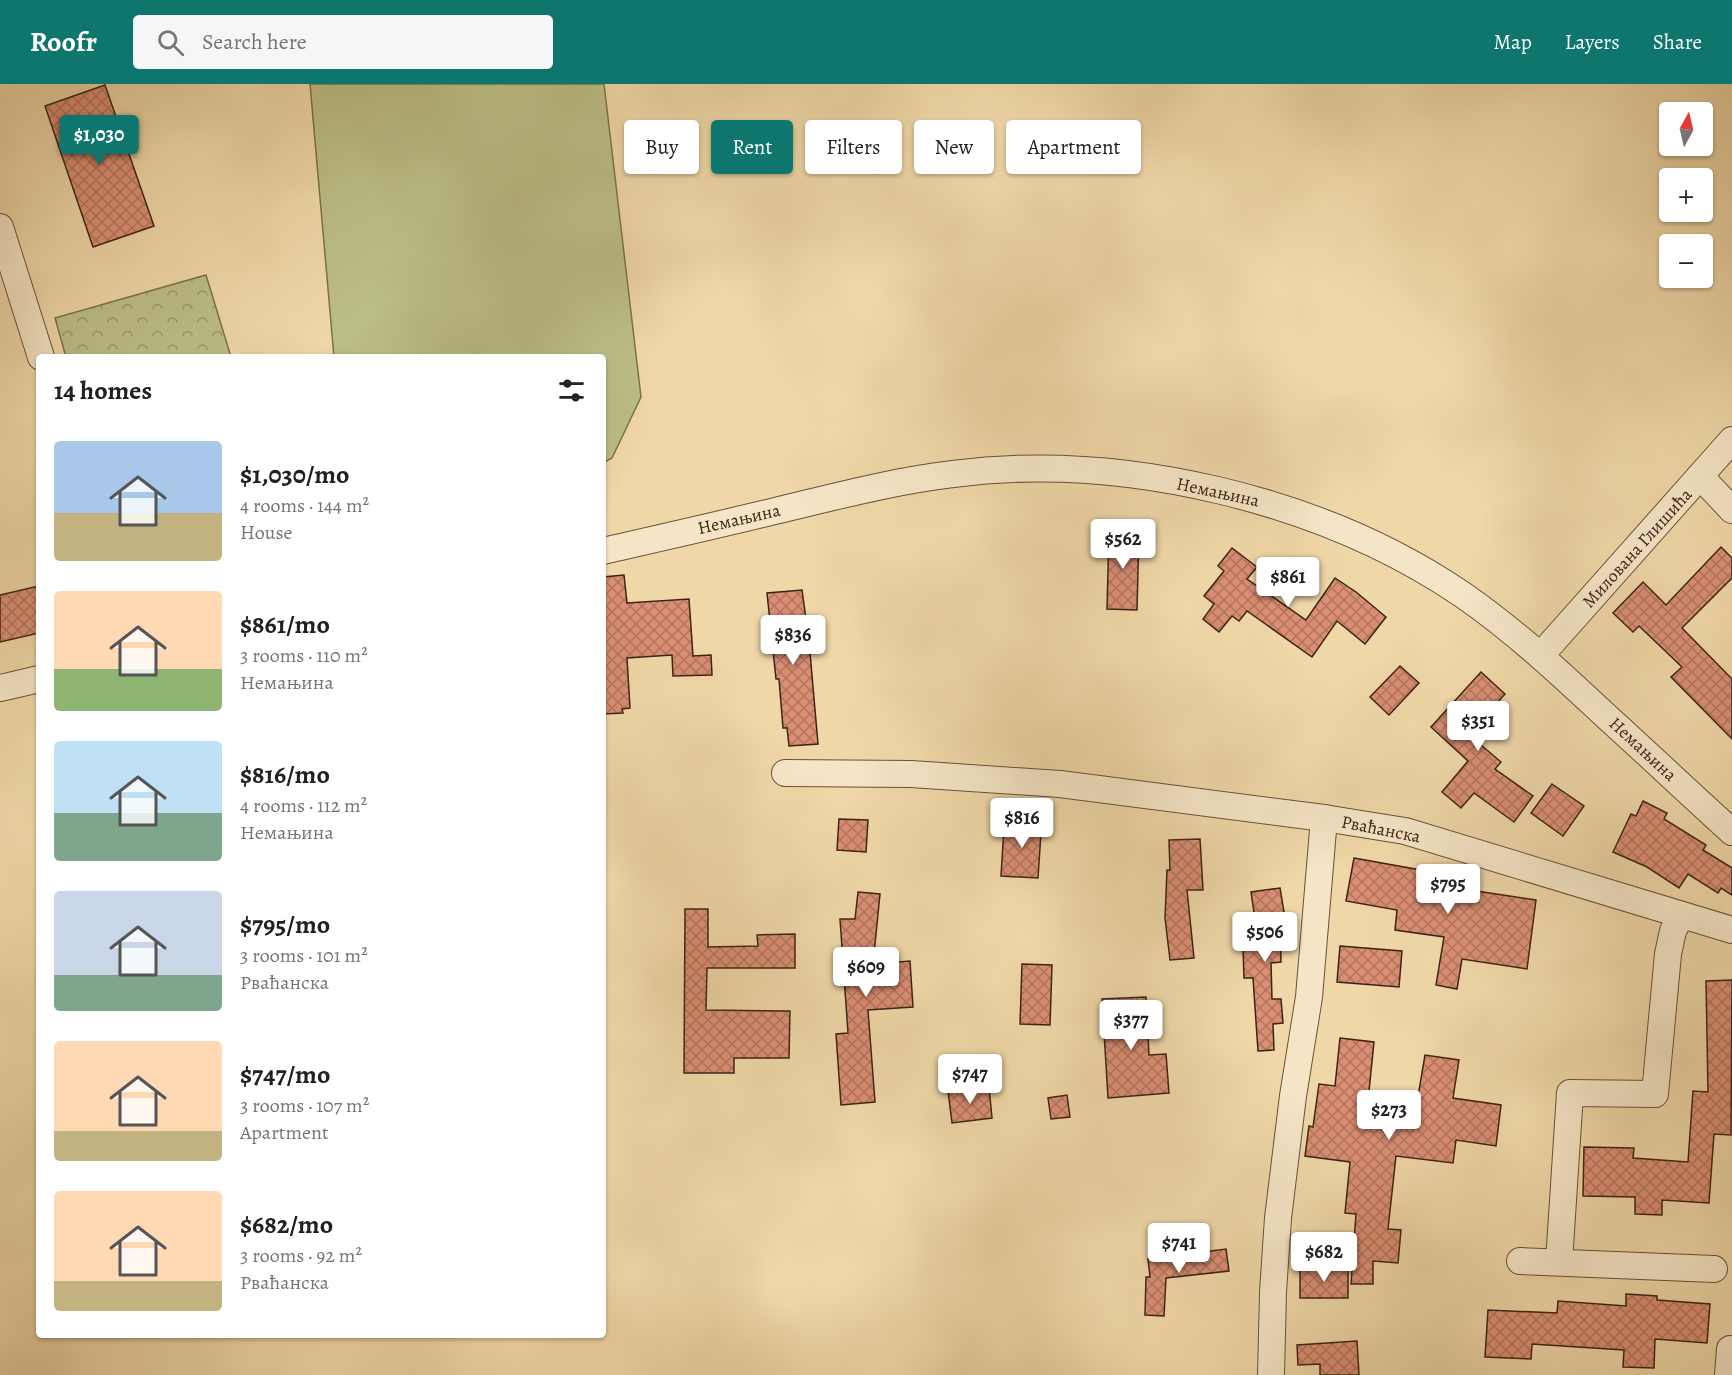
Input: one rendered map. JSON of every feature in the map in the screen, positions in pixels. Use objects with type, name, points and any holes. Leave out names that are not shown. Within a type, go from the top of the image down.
[{"type":"street","points":[[0,227],[40,354]]},
{"type":"street","name":"Милована Глишића","points":[[1541,656],[1732,440]]},
{"type":"street","name":"Немањина","points":[[606,550],[887,484],[952,474],[1028,469],[1085,471],[1214,489],[1278,506],[1330,525],[1406,561],[1463,596],[1541,656],[1732,832]]},
{"type":"street","points":[[1700,476],[1732,510]]},
{"type":"street","points":[[0,688],[36,680]]},
{"type":"street","points":[[785,773],[911,774],[1060,784],[1324,818]]},
{"type":"street","name":"Рваћанска","points":[[1271,1375],[1278,1218],[1293,1096],[1309,997],[1324,818],[1405,831],[1732,930]]},
{"type":"street","points":[[1559,1263],[1570,1093],[1654,1094],[1668,954],[1673,931],[1681,915]]},
{"type":"street","points":[[1520,1261],[1714,1269]]},
{"type":"street","points":[[1728,1375],[1730,1349]]},
{"type":"green space","points":[[310,84],[604,84],[641,397],[612,458],[606,461],[606,354],[334,354]]},
{"type":"green space","points":[[206,275],[230,354],[65,354],[55,318]]},
{"type":"building","points":[[105,85],[154,226],[93,247],[45,106]]},
{"type":"building","points":[[1109,531],[1139,532],[1137,610],[1107,609]]},
{"type":"building","points":[[1721,547],[1732,558],[1732,578],[1682,628],[1732,679],[1732,739],[1671,677],[1682,667],[1639,626],[1633,632],[1613,613],[1643,582],[1666,605]]},
{"type":"building","points":[[1232,548],[1257,567],[1247,579],[1306,620],[1335,578],[1386,617],[1365,644],[1337,621],[1312,657],[1247,611],[1239,621],[1232,616],[1219,632],[1203,619],[1214,604],[1204,596],[1224,571],[1218,566]]},
{"type":"building","points":[[624,575],[627,603],[689,599],[693,656],[711,655],[712,675],[673,676],[672,655],[627,658],[630,708],[622,709],[623,713],[606,714],[606,577]]},
{"type":"building","points":[[36,587],[36,634],[0,642],[0,595]]},
{"type":"building","points":[[802,590],[818,744],[789,746],[787,728],[783,728],[767,593]]},
{"type":"building","points":[[1400,666],[1419,683],[1389,715],[1370,697]]},
{"type":"building","points":[[1481,672],[1505,694],[1468,734],[1501,762],[1495,769],[1533,796],[1514,822],[1474,793],[1461,808],[1442,792],[1468,761],[1431,727]]},
{"type":"building","points":[[1552,784],[1584,806],[1563,836],[1531,813]]},
{"type":"building","points":[[1643,801],[1667,813],[1664,819],[1706,845],[1703,850],[1732,868],[1732,895],[1721,888],[1718,893],[1688,874],[1679,888],[1647,867],[1613,852],[1631,814],[1636,816]]},
{"type":"building","points":[[1017,817],[1042,818],[1038,878],[1001,876],[1004,827],[1017,828]]},
{"type":"building","points":[[839,819],[868,820],[866,852],[837,850]]},
{"type":"building","points":[[1200,839],[1203,890],[1187,890],[1194,958],[1170,960],[1165,918],[1167,870],[1170,870],[1169,840]]},
{"type":"building","points":[[1354,858],[1421,870],[1421,867],[1440,870],[1439,877],[1451,878],[1450,887],[1536,900],[1527,969],[1462,959],[1457,989],[1436,985],[1444,937],[1395,930],[1397,910],[1346,901]]},
{"type":"building","points":[[1280,888],[1285,918],[1280,919],[1281,962],[1271,963],[1272,999],[1281,999],[1283,1023],[1273,1024],[1274,1050],[1258,1051],[1253,978],[1244,978],[1243,948],[1259,947],[1251,892]]},
{"type":"building","points":[[858,892],[880,894],[873,964],[910,961],[913,1007],[868,1010],[875,1102],[841,1105],[836,1034],[848,1033],[840,919],[855,919]]},
{"type":"building","points":[[685,909],[708,909],[708,947],[758,946],[757,935],[795,934],[795,968],[707,968],[706,1010],[790,1011],[789,1058],[734,1058],[734,1073],[684,1073]]},
{"type":"building","points":[[1340,946],[1402,951],[1399,987],[1337,982]]},
{"type":"building","points":[[1022,964],[1052,965],[1050,1025],[1020,1024]]},
{"type":"building","points":[[1732,980],[1731,1135],[1714,1134],[1709,1203],[1662,1200],[1662,1215],[1635,1214],[1635,1197],[1583,1196],[1584,1147],[1634,1148],[1633,1158],[1688,1162],[1693,1091],[1708,1092],[1706,981]]},
{"type":"building","points":[[1146,997],[1149,1055],[1166,1054],[1169,1093],[1108,1098],[1102,999]]},
{"type":"building","points":[[1340,1038],[1374,1042],[1369,1091],[1387,1094],[1384,1123],[1413,1126],[1425,1055],[1459,1060],[1453,1098],[1501,1105],[1496,1146],[1456,1140],[1453,1163],[1396,1156],[1388,1229],[1401,1230],[1398,1263],[1373,1261],[1373,1284],[1351,1284],[1356,1214],[1345,1213],[1350,1162],[1305,1156],[1309,1126],[1313,1127],[1319,1084],[1335,1086]]},
{"type":"building","points":[[989,1087],[992,1118],[952,1123],[948,1091]]},
{"type":"building","points":[[1067,1095],[1070,1117],[1051,1119],[1048,1098]]},
{"type":"building","points":[[1226,1249],[1229,1271],[1166,1278],[1164,1316],[1145,1315],[1146,1277],[1150,1277],[1148,1259]]},
{"type":"building","points":[[1300,1268],[1348,1268],[1348,1298],[1300,1298]]},
{"type":"building","points":[[1626,1294],[1657,1296],[1657,1300],[1710,1304],[1707,1343],[1655,1339],[1654,1368],[1623,1367],[1624,1350],[1532,1344],[1531,1359],[1485,1357],[1488,1310],[1557,1313],[1558,1301],[1626,1306]]},
{"type":"building","points":[[1357,1341],[1359,1375],[1320,1375],[1320,1364],[1298,1365],[1297,1345]]}]
